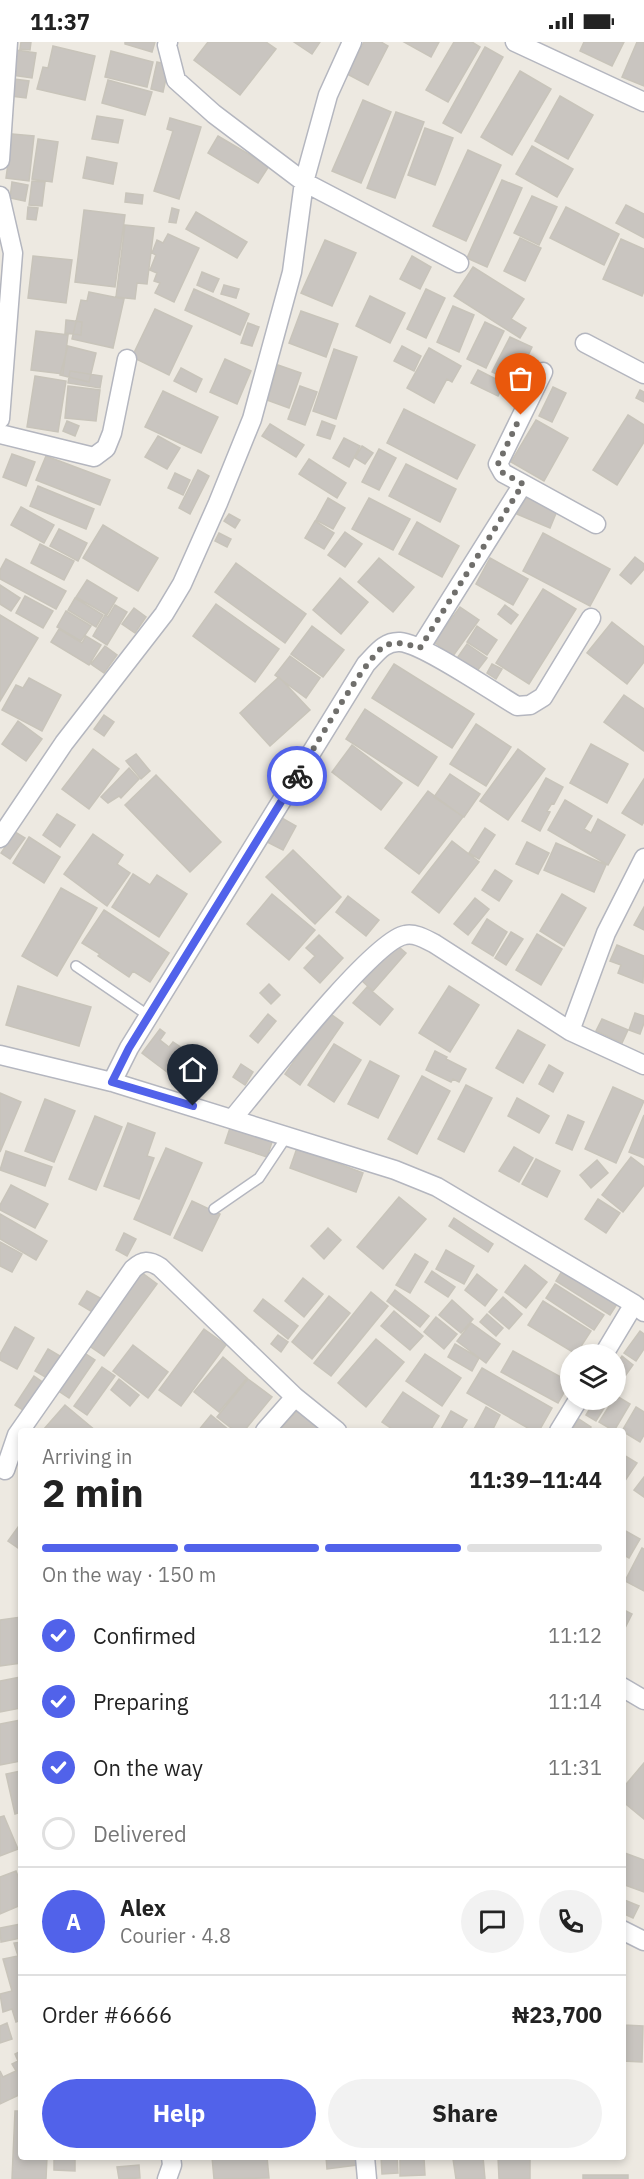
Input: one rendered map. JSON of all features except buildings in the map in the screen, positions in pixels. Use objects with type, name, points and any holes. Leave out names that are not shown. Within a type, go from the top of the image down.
[{"type":"street","points":[[0,160],[8,42]]},
{"type":"street","points":[[168,42],[176,80],[214,114],[304,182],[459,263]]},
{"type":"street","points":[[0,838],[64,743],[165,614],[182,584],[252,419],[292,272],[304,182],[328,95],[352,42]]},
{"type":"street","points":[[515,42],[644,102]]},
{"type":"street","points":[[0,196],[4,230],[13,253],[0,419]]},
{"type":"street","points":[[585,343],[644,374]]},
{"type":"street","points":[[0,434],[94,458],[106,448],[112,433],[127,359]]},
{"type":"street","points":[[543,372],[498,464],[503,473],[596,524]]},
{"type":"street","points":[[420,648],[523,484]]},
{"type":"street","points":[[112,1082],[129,1048],[366,664],[383,646],[399,642],[420,648],[517,706],[530,705],[543,697],[591,618]]},
{"type":"street","points":[[570,1031],[606,933],[644,858]]},
{"type":"street","points":[[233,1118],[332,999],[382,946],[403,935],[417,935],[435,944],[570,1031],[644,1065]]},
{"type":"street","points":[[0,1055],[112,1082],[233,1118],[395,1170],[437,1187],[639,1308],[612,1344]]},
{"type":"street","points":[[5,1470],[9,1432],[133,1269],[141,1262],[151,1262],[160,1267],[295,1397],[333,1428]]},
{"type":"street","points":[[268,1428],[295,1397]]},
{"type":"street","points":[[561,1428],[572,1410]]},
{"type":"street","points":[[626,1689],[644,1700]]},
{"type":"street","points":[[626,1932],[644,1941]]},
{"type":"street","points":[[167,2179],[171,2160]]},
{"type":"street","points":[[365,2160],[367,2179]]},
{"type":"lane","points":[[76,966],[149,1016]]},
{"type":"lane","points":[[214,1209],[259,1178],[287,1136]]},
{"type":"way so far","points":[[297,776],[366,664],[383,646],[399,642],[420,648],[523,484],[503,473],[498,464],[521,415]]},
{"type":"route","points":[[193,1106],[112,1082],[129,1048],[297,776]]}]
